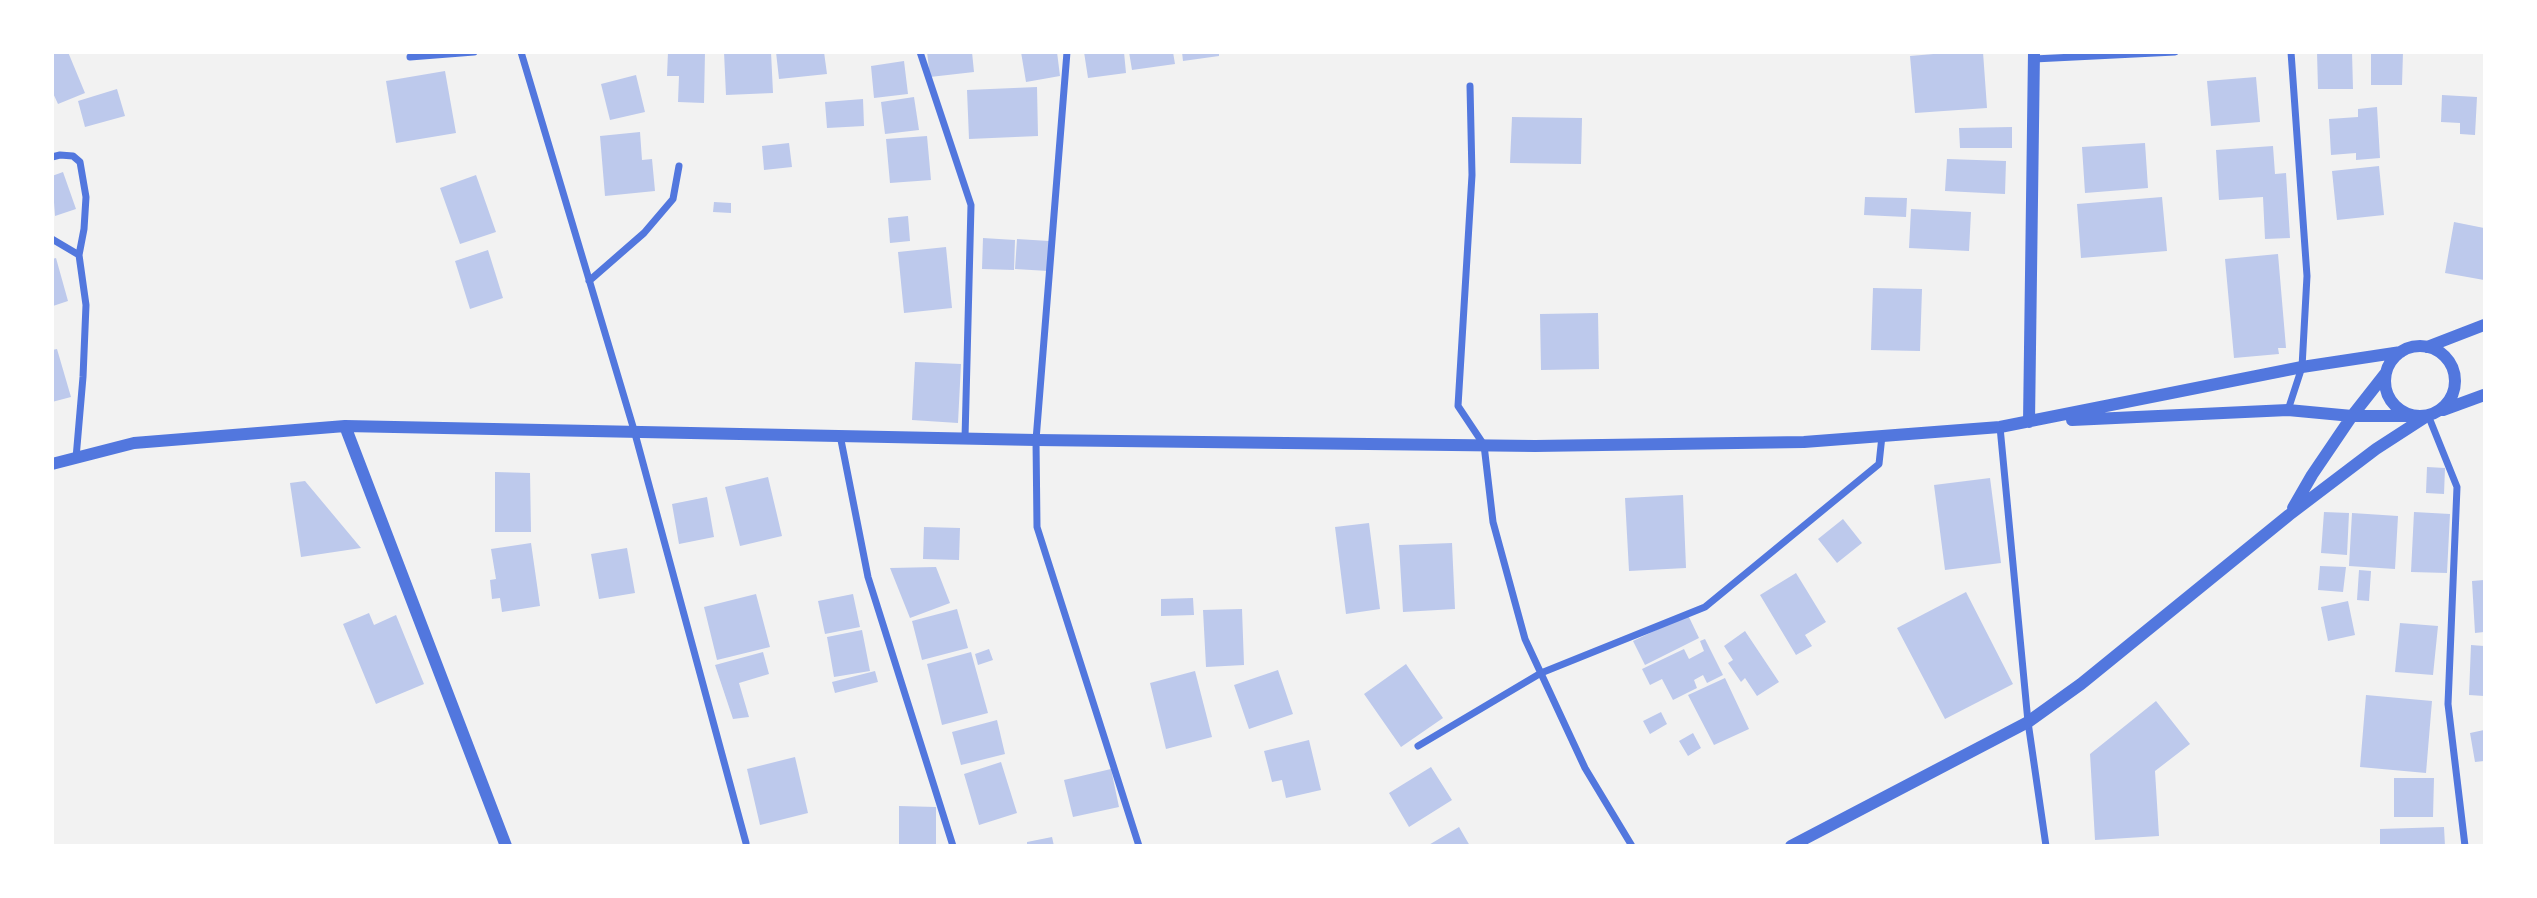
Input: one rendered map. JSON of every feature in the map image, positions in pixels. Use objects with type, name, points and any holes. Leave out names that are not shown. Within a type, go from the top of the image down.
[{"type":"street","points":[[410,57],[474,52]]},
{"type":"street","points":[[522,52],[634,430],[746,843]]},
{"type":"street","points":[[920,52],[971,205],[965,438]]},
{"type":"street","points":[[1067,52],[1036,440],[1037,527],[1139,845]]},
{"type":"street","points":[[2029,422],[2034,56],[2175,52]]},
{"type":"street","points":[[2288,410],[2302,367],[2307,276],[2291,52]]},
{"type":"street","points":[[1470,86],[1472,175],[1458,406],[1484,445],[1493,522],[1525,639],[1585,768],[1632,845]]},
{"type":"street","points":[[52,158],[60,155],[73,156],[80,162],[86,197],[85,229],[79,255],[86,305],[76,458]]},
{"type":"street","points":[[589,281],[645,233],[673,199],[679,166]]},
{"type":"street","points":[[52,239],[79,255]]},
{"type":"street","points":[[52,464],[134,443],[345,425],[1036,440],[1484,445],[1804,442],[2000,427],[2302,367],[2401,352],[2413,347],[2427,347],[2484,326]]},
{"type":"street","points":[[1791,845],[2028,722],[2081,684],[2289,514],[2376,449],[2449,401],[2455,389],[2455,375],[2440,352],[2427,347]]},
{"type":"street","points":[[2289,514],[2352,416],[2385,374],[2391,361],[2401,352]]},
{"type":"street","points":[[2385,374],[2391,401],[2400,410],[2413,416]]},
{"type":"street","points":[[2029,422],[2288,410],[2352,416],[2413,416],[2431,414],[2484,395]]},
{"type":"street","points":[[2431,414],[2457,486],[2448,704],[2465,845]]},
{"type":"street","points":[[345,425],[506,845]]},
{"type":"street","points":[[2000,427],[2028,722],[2046,845]]},
{"type":"street","points":[[840,434],[868,576],[953,845]]},
{"type":"street","points":[[1418,746],[1541,673],[1705,607],[1879,464],[1882,436]]},
{"type":"building","points":[[52,52],[68,52],[85,93],[58,104],[52,91]]},
{"type":"building","points":[[668,52],[705,52],[704,103],[678,102],[679,76],[667,76]]},
{"type":"building","points":[[724,52],[771,52],[773,93],[726,95]]},
{"type":"building","points":[[776,52],[824,52],[827,74],[779,79]]},
{"type":"building","points":[[927,52],[972,52],[974,72],[930,77]]},
{"type":"building","points":[[1021,52],[1057,52],[1060,76],[1026,82]]},
{"type":"building","points":[[1084,52],[1124,52],[1126,73],[1088,78]]},
{"type":"building","points":[[1129,52],[1173,52],[1175,64],[1132,70]]},
{"type":"building","points":[[1182,52],[1219,52],[1219,56],[1183,61]]},
{"type":"building","points":[[1983,52],[1987,108],[1915,113],[1910,56]]},
{"type":"building","points":[[2317,52],[2352,52],[2353,89],[2318,89]]},
{"type":"building","points":[[2371,52],[2403,52],[2402,85],[2371,85]]},
{"type":"building","points":[[904,61],[908,94],[874,98],[871,66]]},
{"type":"building","points":[[445,71],[456,133],[396,143],[386,81]]},
{"type":"building","points":[[636,75],[645,112],[610,120],[601,84]]},
{"type":"building","points":[[2256,77],[2260,122],[2211,126],[2207,81]]},
{"type":"building","points":[[1037,87],[1038,136],[969,139],[967,90]]},
{"type":"building","points":[[117,89],[125,116],[85,127],[78,101]]},
{"type":"building","points":[[2442,95],[2477,97],[2475,135],[2460,134],[2460,123],[2441,122]]},
{"type":"building","points":[[914,97],[919,130],[885,134],[881,102]]},
{"type":"building","points":[[863,99],[864,126],[827,128],[825,102]]},
{"type":"building","points":[[2377,107],[2380,158],[2356,160],[2356,153],[2331,155],[2329,119],[2358,117],[2358,109]]},
{"type":"building","points":[[1512,117],[1582,118],[1581,164],[1510,163]]},
{"type":"building","points":[[2012,127],[2012,148],[1960,148],[1959,128]]},
{"type":"building","points":[[640,132],[642,160],[652,159],[655,191],[605,196],[600,136]]},
{"type":"building","points":[[927,136],[931,180],[890,183],[886,139]]},
{"type":"building","points":[[789,143],[792,167],[764,170],[762,146]]},
{"type":"building","points":[[2145,143],[2148,188],[2085,193],[2082,147]]},
{"type":"building","points":[[2273,146],[2275,174],[2286,173],[2290,238],[2265,239],[2263,197],[2219,200],[2216,150]]},
{"type":"building","points":[[1947,159],[2006,161],[2005,194],[1945,191]]},
{"type":"building","points":[[2379,166],[2384,215],[2337,220],[2332,171]]},
{"type":"building","points":[[63,172],[76,209],[55,216],[52,176]]},
{"type":"building","points":[[476,175],[496,232],[460,244],[440,188]]},
{"type":"building","points":[[1865,197],[1907,198],[1906,217],[1864,215]]},
{"type":"building","points":[[2162,197],[2167,251],[2081,258],[2077,204]]},
{"type":"building","points":[[714,202],[731,203],[731,213],[713,212]]},
{"type":"building","points":[[1911,209],[1971,212],[1969,251],[1909,248]]},
{"type":"building","points":[[908,216],[910,241],[890,243],[888,218]]},
{"type":"building","points":[[2454,222],[2484,228],[2484,280],[2445,273]]},
{"type":"building","points":[[983,238],[1015,240],[1014,270],[982,269]]},
{"type":"building","points":[[1017,239],[1049,241],[1048,271],[1015,269]]},
{"type":"building","points":[[946,247],[952,308],[904,313],[898,252]]},
{"type":"building","points":[[488,250],[503,298],[470,309],[455,261]]},
{"type":"building","points":[[2278,254],[2286,348],[2278,348],[2279,354],[2234,358],[2225,259]]},
{"type":"building","points":[[56,258],[68,301],[53,306],[52,259]]},
{"type":"building","points":[[1873,288],[1922,289],[1920,351],[1871,350]]},
{"type":"building","points":[[1598,313],[1599,369],[1541,370],[1540,314]]},
{"type":"building","points":[[57,349],[71,397],[52,402],[52,350]]},
{"type":"building","points":[[915,362],[961,364],[958,423],[912,420]]},
{"type":"building","points":[[2427,467],[2445,468],[2444,494],[2426,493]]},
{"type":"building","points":[[495,472],[530,473],[531,532],[495,532]]},
{"type":"building","points":[[768,477],[782,536],[740,546],[725,487]]},
{"type":"building","points":[[1990,478],[2001,563],[1945,570],[1934,485]]},
{"type":"building","points":[[305,481],[361,548],[301,557],[290,483]]},
{"type":"building","points":[[1683,495],[1686,568],[1629,571],[1625,498]]},
{"type":"building","points":[[707,497],[714,537],[679,544],[672,504]]},
{"type":"building","points":[[2324,512],[2349,513],[2347,555],[2321,553]]},
{"type":"building","points":[[2414,512],[2450,514],[2447,573],[2411,572]]},
{"type":"building","points":[[2352,513],[2398,516],[2395,569],[2349,566]]},
{"type":"building","points":[[1843,519],[1862,543],[1837,563],[1818,539]]},
{"type":"building","points":[[1369,523],[1380,609],[1346,614],[1335,527]]},
{"type":"building","points":[[924,527],[960,528],[959,560],[923,559]]},
{"type":"building","points":[[531,543],[540,606],[502,612],[500,598],[492,599],[490,580],[496,579],[491,549]]},
{"type":"building","points":[[1452,543],[1455,609],[1403,612],[1399,545]]},
{"type":"building","points":[[627,548],[635,593],[599,599],[591,554]]},
{"type":"building","points":[[2320,566],[2346,567],[2343,592],[2318,590]]},
{"type":"building","points":[[936,567],[950,603],[910,618],[890,568]]},
{"type":"building","points":[[2359,570],[2371,571],[2369,601],[2357,600]]},
{"type":"building","points":[[1796,573],[1826,622],[1805,635],[1812,646],[1796,655],[1760,595]]},
{"type":"building","points":[[2484,580],[2484,632],[2475,633],[2472,581]]},
{"type":"building","points":[[1966,592],[2013,684],[1945,719],[1897,628]]},
{"type":"building","points":[[756,594],[770,647],[717,660],[704,607]]},
{"type":"building","points":[[853,594],[860,627],[825,634],[818,601]]},
{"type":"building","points":[[1193,598],[1194,615],[1161,616],[1161,599]]},
{"type":"building","points":[[2348,601],[2355,635],[2328,641],[2321,607]]},
{"type":"building","points":[[957,609],[968,648],[922,660],[912,621]]},
{"type":"building","points":[[1242,609],[1244,665],[1206,667],[1203,610]]},
{"type":"building","points":[[369,613],[374,625],[396,615],[424,684],[376,704],[343,624]]},
{"type":"building","points":[[1688,615],[1699,638],[1645,665],[1633,641]]},
{"type":"building","points":[[2400,623],[2438,626],[2433,675],[2395,672]]},
{"type":"building","points":[[862,630],[870,671],[834,677],[827,637]]},
{"type":"building","points":[[1745,631],[1779,682],[1757,696],[1745,678],[1741,682],[1728,663],[1733,660],[1724,646]]},
{"type":"building","points":[[1705,639],[1723,675],[1707,683],[1703,675],[1694,680],[1697,688],[1673,700],[1662,679],[1650,685],[1642,669],[1684,649],[1689,659],[1704,651],[1700,641]]},
{"type":"building","points":[[2471,645],[2484,646],[2484,696],[2469,695]]},
{"type":"building","points":[[989,649],[993,660],[978,665],[975,654]]},
{"type":"building","points":[[763,652],[769,674],[739,683],[749,717],[733,719],[715,665]]},
{"type":"building","points":[[971,652],[988,713],[942,725],[927,664]]},
{"type":"building","points":[[1406,664],[1443,718],[1401,747],[1364,694]]},
{"type":"building","points":[[1278,670],[1293,714],[1249,729],[1234,685]]},
{"type":"building","points":[[875,671],[878,682],[835,693],[832,682]]},
{"type":"building","points":[[1195,671],[1212,737],[1166,749],[1150,683]]},
{"type":"building","points":[[1725,678],[1749,729],[1714,745],[1688,695]]},
{"type":"building","points":[[2366,695],[2432,701],[2426,773],[2360,767]]},
{"type":"building","points":[[2156,701],[2190,744],[2155,771],[2159,836],[2095,840],[2090,754]]},
{"type":"building","points":[[1661,712],[1667,724],[1650,734],[1643,721]]},
{"type":"building","points":[[997,720],[1005,754],[961,765],[952,732]]},
{"type":"building","points":[[2484,730],[2484,761],[2475,762],[2470,733]]},
{"type":"building","points":[[1693,733],[1701,748],[1688,756],[1679,741]]},
{"type":"building","points":[[1309,740],[1321,790],[1286,798],[1282,780],[1272,782],[1264,751]]},
{"type":"building","points":[[795,757],[808,813],[760,825],[747,769]]},
{"type":"building","points":[[1001,762],[1017,813],[979,825],[964,774]]},
{"type":"building","points":[[1431,767],[1452,800],[1409,827],[1389,793]]},
{"type":"building","points":[[1111,769],[1119,807],[1073,817],[1064,780]]},
{"type":"building","points":[[2394,778],[2434,778],[2433,817],[2394,817]]},
{"type":"building","points":[[899,806],[936,807],[936,846],[899,846]]},
{"type":"building","points":[[1459,827],[1470,846],[1427,846]]},
{"type":"building","points":[[2444,827],[2445,846],[2380,846],[2380,829]]},
{"type":"building","points":[[1052,837],[1054,846],[1027,846],[1027,842]]}]
